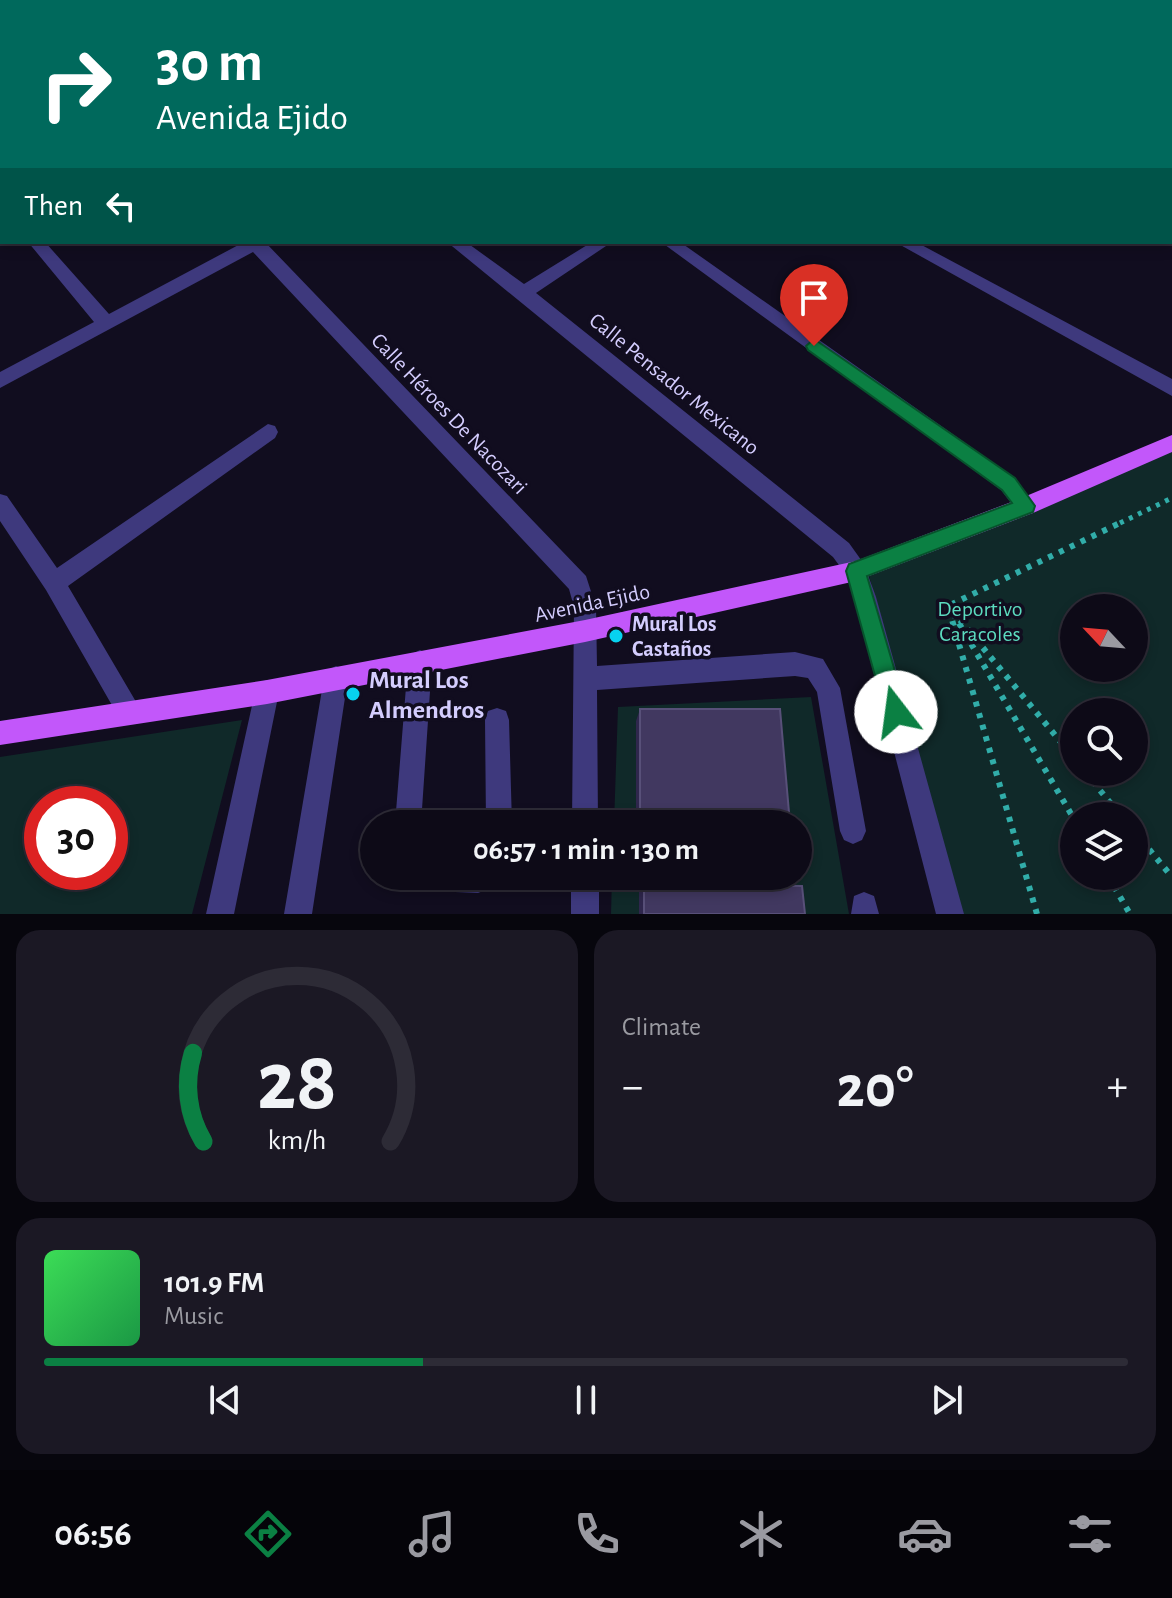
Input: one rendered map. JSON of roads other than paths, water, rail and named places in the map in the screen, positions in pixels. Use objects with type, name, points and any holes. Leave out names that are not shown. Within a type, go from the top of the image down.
[{"type":"main road","name":"Avenida Ejido","points":[[0,733],[267,692],[585,631],[856,571],[1026,506],[1172,443]]},
{"type":"street","points":[[38,244],[105,322]]},
{"type":"street","points":[[0,381],[253,244]]},
{"type":"street","name":"Calle Héroes De Nacozari","points":[[256,244],[566,570],[582,593],[586,679],[585,810]]},
{"type":"street","name":"Calle Pensador Mexicano","points":[[458,244],[524,293],[827,536],[856,571]]},
{"type":"street","points":[[524,293],[601,244]]},
{"type":"street","points":[[672,244],[1008,484],[1026,506]]},
{"type":"street","points":[[907,244],[1172,388]]},
{"type":"street","points":[[54,583],[268,432]]},
{"type":"street","points":[[0,503],[54,583],[130,712]]},
{"type":"street","points":[[856,571],[950,914]]},
{"type":"street","points":[[409,810],[420,662]]},
{"type":"street","points":[[586,679],[795,664],[815,667],[828,688],[853,831]]},
{"type":"street","points":[[298,914],[336,678]]},
{"type":"street","points":[[220,914],[267,692]]},
{"type":"street","points":[[497,720],[499,810]]},
{"type":"street","points":[[585,890],[585,914]]},
{"type":"place","name":"Mural Los Castaños","points":[[616,636]]},
{"type":"place","name":"Mural Los Almendros","points":[[353,694]]},
{"type":"park label","name":"Deportivo Caracoles","points":[[980,620]]}]
